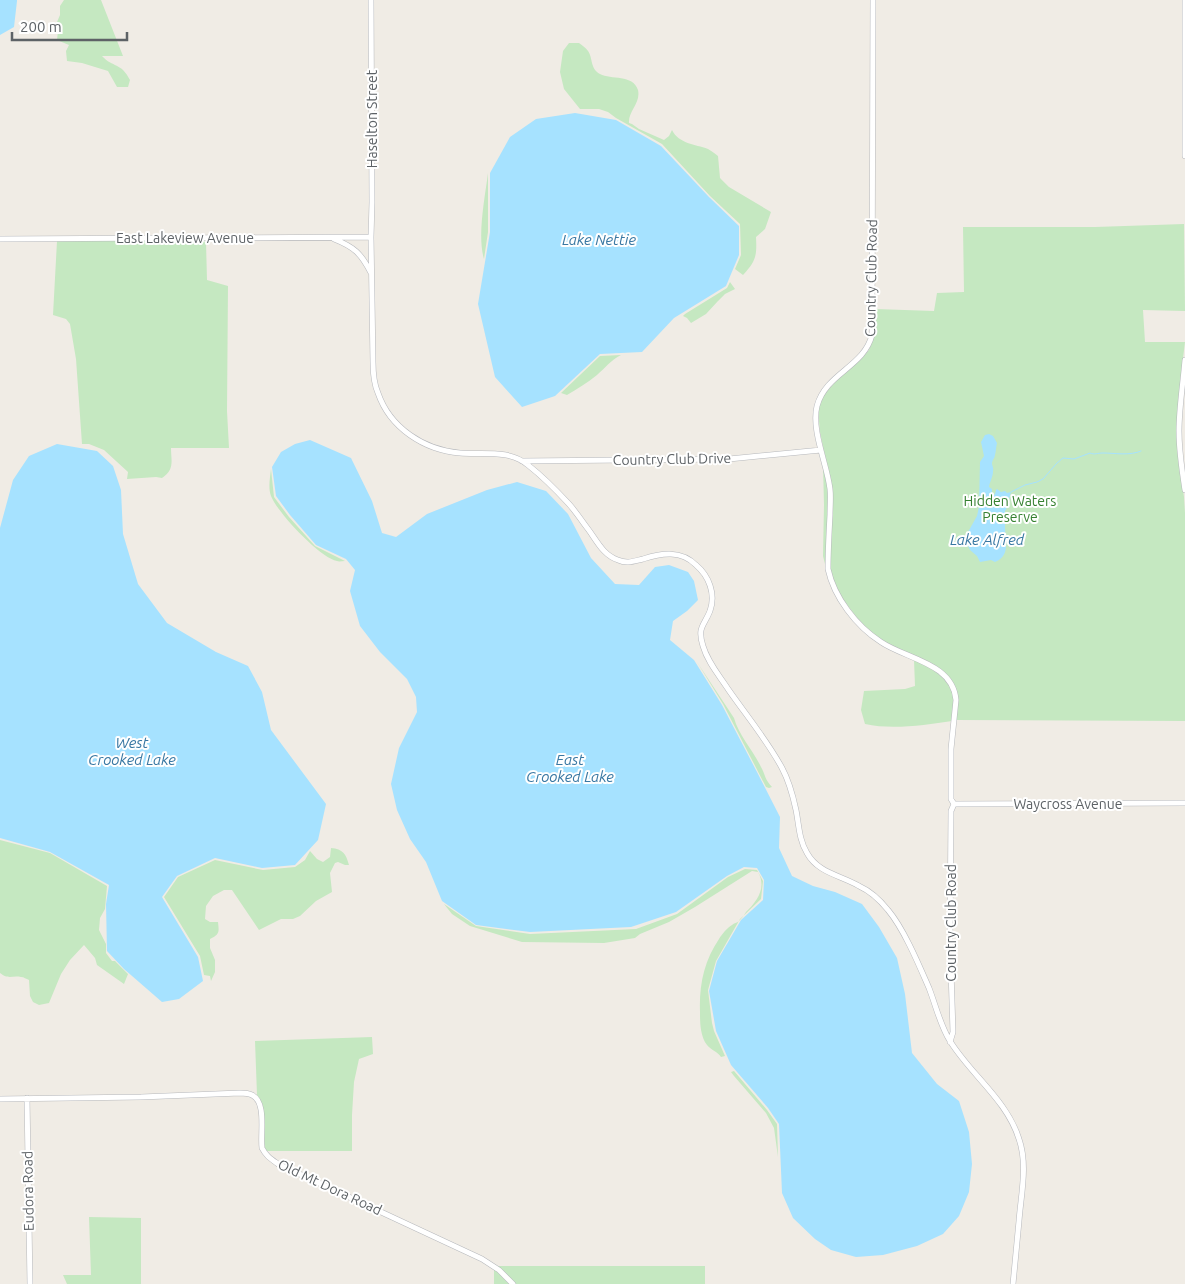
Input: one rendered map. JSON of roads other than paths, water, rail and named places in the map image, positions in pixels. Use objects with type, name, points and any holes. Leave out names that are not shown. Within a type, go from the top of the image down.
[{"type":"street","name":"Haselton Street","points":[[371,0],[371,237],[374,373],[378,394],[387,412],[398,425],[408,435],[420,442],[458,453],[502,455],[522,461]]},
{"type":"street","name":"Country Club Road","points":[[872,0],[872,335],[870,344],[864,353],[825,389],[820,397],[816,415],[830,491],[828,569],[830,580],[836,592],[852,616],[872,636],[882,643],[933,667],[949,679],[954,688],[956,700],[952,749],[951,799],[953,803],[950,940],[952,1032],[950,1042]]},
{"type":"street","points":[[1185,0],[1185,156]]},
{"type":"street","name":"East Lakeview Avenue","points":[[0,239],[371,237]]},
{"type":"street","points":[[332,238],[356,250],[364,260],[372,276]]},
{"type":"street","points":[[1185,360],[1179,430],[1180,461],[1185,490]]},
{"type":"street","name":"Country Club Drive","points":[[522,461],[729,459],[821,450]]},
{"type":"street","points":[[522,461],[570,505],[602,549],[609,555],[624,562],[631,562],[654,555],[671,553],[688,558],[702,570],[709,583],[711,592],[711,608],[700,630],[705,653],[711,666],[782,769],[792,794],[806,853],[819,868],[861,887],[889,911],[917,962],[950,1042],[1005,1110],[1014,1125],[1023,1157],[1023,1170],[1013,1284]]},
{"type":"street","name":"Waycross Avenue","points":[[953,803],[1185,804]]},
{"type":"street","name":"Old Mt Dora Road","points":[[0,1099],[141,1097],[240,1093],[253,1095],[261,1107],[262,1148],[271,1159],[278,1164],[482,1259],[499,1270],[513,1284]]},
{"type":"street","name":"Eudora Road","points":[[27,1098],[30,1284]]},
{"type":"water","points":[[0,0],[17,1],[14,27],[0,35]]},
{"type":"water","name":"Lake Nettie","points":[[575,113],[616,120],[661,146],[739,226],[739,255],[726,286],[674,318],[642,352],[600,354],[555,396],[522,407],[495,377],[478,304],[490,232],[490,173],[510,137],[536,119]]},
{"type":"water","name":"Lake Alfred","points":[[985,435],[993,436],[997,443],[992,463],[993,475],[989,487],[994,495],[997,489],[1001,492],[1011,492],[1009,504],[1005,511],[1005,552],[995,562],[991,560],[980,562],[967,544],[968,532],[977,516],[979,507],[980,462],[984,456],[981,442]]},
{"type":"water","name":"East Crooked Lake","points":[[310,440],[351,458],[372,501],[382,533],[396,537],[427,514],[487,490],[517,482],[546,491],[568,514],[591,558],[615,584],[639,585],[655,567],[669,565],[688,572],[694,581],[698,600],[673,621],[670,640],[694,660],[722,705],[757,772],[780,817],[779,848],[792,876],[862,904],[879,927],[897,958],[905,994],[912,1053],[937,1084],[959,1101],[969,1132],[972,1164],[969,1192],[959,1216],[943,1234],[917,1246],[883,1255],[856,1257],[831,1250],[815,1239],[793,1218],[782,1193],[779,1124],[768,1108],[731,1065],[716,1031],[709,991],[717,961],[741,920],[763,900],[764,880],[757,868],[744,867],[727,876],[676,912],[631,927],[530,932],[476,925],[442,901],[426,862],[410,839],[397,810],[391,784],[399,748],[417,712],[416,697],[407,679],[380,652],[360,626],[350,591],[355,570],[346,559],[316,545],[276,496],[272,467],[281,452],[295,444]]},
{"type":"water","name":"West Crooked Lake","points":[[57,444],[97,451],[113,466],[121,490],[123,534],[138,584],[167,623],[216,652],[248,666],[262,692],[271,730],[326,804],[318,840],[295,865],[262,868],[215,858],[177,876],[162,897],[198,957],[203,981],[179,999],[162,1002],[124,969],[107,951],[106,904],[109,885],[50,852],[0,838],[0,528],[13,480],[29,456]]},
{"type":"waterway","points":[[1011,492],[1043,479],[1063,458],[1074,459],[1090,453],[1127,454],[1141,451]]},
{"type":"park label","name":"Hidden Waters Preserve","points":[[1010,510]]}]
